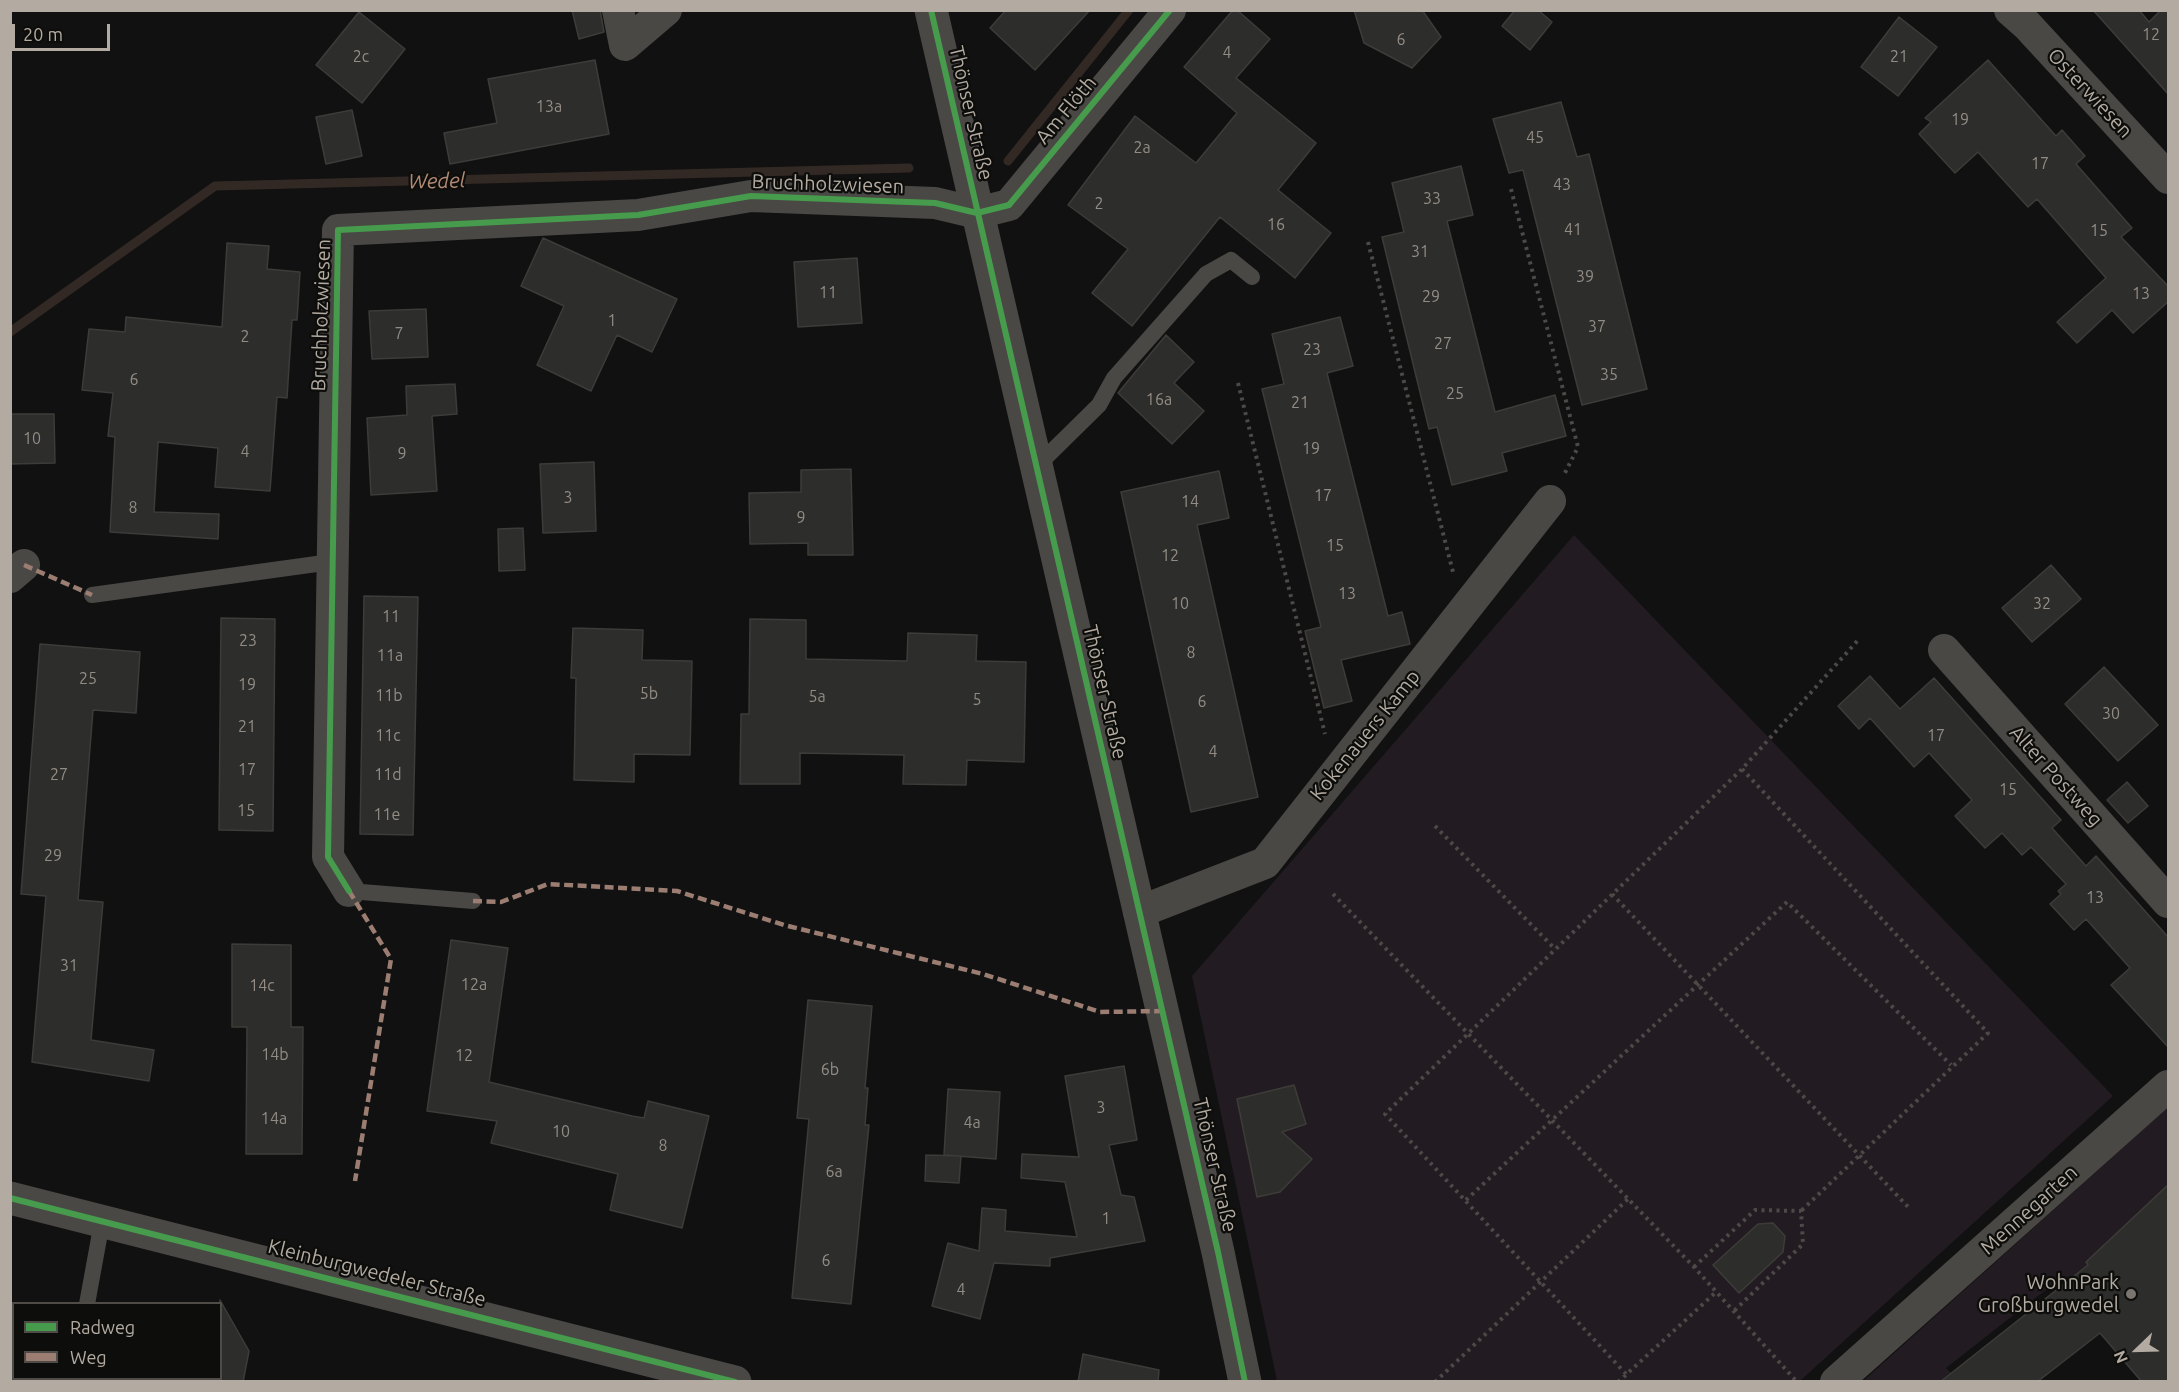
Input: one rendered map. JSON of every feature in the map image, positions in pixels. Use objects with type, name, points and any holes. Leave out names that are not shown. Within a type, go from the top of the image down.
[{"type":"street","points":[[618,10],[625,45],[666,10]]},
{"type":"street","name":"Thönser Straße","points":[[931,10],[1218,1252],[1245,1382]]},
{"type":"street","name":"Am Flöth","points":[[977,213],[1009,205],[1170,10]]},
{"type":"street","name":"Osterwiesen","points":[[2010,10],[2027,25],[2169,178]]},
{"type":"street","name":"Bruchholzwiesen","points":[[349,891],[328,856],[338,230],[638,215],[751,196],[935,203],[977,213]]},
{"type":"street","name":"Kokenauers Kamp","points":[[1139,912],[1265,863],[1334,772],[1464,613],[1550,501]]},
{"type":"street","name":"Alter Postweg","points":[[1944,650],[2169,902]]},
{"type":"street","name":"Mennegarten","points":[[1836,1382],[2169,1086]]},
{"type":"street","name":"Kleinburgwedeler Straße","points":[[10,1198],[349,1282],[700,1377],[735,1382]]},
{"type":"lane","points":[[1036,467],[1100,405],[1114,378],[1206,274],[1231,260],[1252,277]]},
{"type":"lane","points":[[92,595],[332,562]]},
{"type":"lane","points":[[349,891],[473,901]]},
{"type":"lane","points":[[87,1302],[102,1222]]},
{"type":"path","points":[[1511,189],[1578,447],[1550,501]]},
{"type":"path","points":[[1368,242],[1464,613]]},
{"type":"path","points":[[1238,383],[1334,772]]},
{"type":"path","points":[[1626,1374],[1385,1114],[1742,768],[1860,638]]},
{"type":"path","points":[[1694,1267],[1755,1210],[1801,1211],[1951,1065],[1988,1033],[1742,768]]},
{"type":"path","points":[[1435,826],[1555,949]]},
{"type":"path","points":[[1333,894],[1694,1267],[1797,1382]]},
{"type":"path","points":[[1612,894],[1910,1209]]},
{"type":"path","points":[[1466,1200],[1697,984],[1788,903],[1951,1065]]},
{"type":"path","points":[[1435,1382],[1628,1199]]},
{"type":"path","points":[[1734,1311],[1803,1244],[1801,1211]]},
{"type":"path","points":[[1618,1382],[1715,1293]]},
{"type":"shaded area","points":[[1574,535],[2113,1096],[1800,1381],[1277,1381],[1192,976]]},
{"type":"shaded area","points":[[2168,1107],[2168,1381],[2150,1381],[2061,1278],[1946,1368],[1960,1381],[1862,1382]]},
{"type":"building","points":[[572,10],[600,10],[604,32],[579,39]]},
{"type":"building","points":[[1006,10],[1090,10],[1035,70],[990,28]]},
{"type":"building","points":[[1233,10],[1237,10],[1270,39],[1236,78],[1316,143],[1278,190],[1331,233],[1295,278],[1220,217],[1132,326],[1092,293],[1128,249],[1068,205],[1135,116],[1196,163],[1237,113],[1184,67]]},
{"type":"building","points":[[1354,10],[1422,10],[1441,37],[1412,68],[1364,43]]},
{"type":"building","points":[[1515,10],[1538,10],[1552,22],[1530,50],[1502,26]]},
{"type":"building","points":[[2093,10],[2139,10],[2149,22],[2161,10],[2169,10],[2169,95]]},
{"type":"building","points":[[359,12],[405,49],[362,103],[316,65]]},
{"type":"building","points":[[1899,17],[1937,47],[1898,96],[1861,67]]},
{"type":"building","points":[[595,60],[609,134],[450,164],[444,133],[497,123],[488,79]]},
{"type":"building","points":[[1988,60],[2056,136],[2062,130],[2085,156],[2076,164],[2132,228],[2121,237],[2169,287],[2169,301],[2133,333],[2112,310],[2077,343],[2057,322],[2106,278],[2037,199],[2028,207],[1978,152],[1955,173],[1919,134],[1931,122],[1925,118]]},
{"type":"building","points":[[1561,102],[1577,157],[1589,154],[1647,389],[1582,405],[1523,170],[1509,173],[1493,119]]},
{"type":"building","points":[[352,110],[362,156],[326,164],[316,117]]},
{"type":"building","points":[[1461,166],[1473,215],[1447,221],[1495,412],[1555,395],[1566,436],[1502,453],[1507,471],[1452,485],[1437,427],[1429,429],[1382,237],[1404,232],[1392,183]]},
{"type":"building","points":[[543,238],[677,299],[652,352],[617,335],[591,391],[537,365],[564,306],[521,286]]},
{"type":"building","points":[[227,243],[269,246],[267,269],[300,272],[297,320],[292,320],[287,398],[277,397],[270,491],[215,487],[218,448],[158,442],[154,512],[219,514],[218,539],[110,532],[115,437],[108,436],[113,393],[82,390],[89,329],[125,332],[126,317],[222,327]]},
{"type":"building","points":[[857,258],[862,323],[798,327],[794,262]]},
{"type":"building","points":[[426,309],[428,357],[372,359],[369,311]]},
{"type":"building","points":[[1340,317],[1353,366],[1327,373],[1388,616],[1402,612],[1410,644],[1341,660],[1352,701],[1324,708],[1305,631],[1321,627],[1262,389],[1284,384],[1272,334]]},
{"type":"building","points":[[1166,335],[1194,362],[1174,383],[1204,411],[1172,444],[1118,393]]},
{"type":"building","points":[[455,384],[457,414],[432,416],[437,491],[371,495],[367,418],[407,415],[406,386]]},
{"type":"building","points":[[10,414],[54,414],[55,463],[10,464]]},
{"type":"building","points":[[594,462],[596,531],[543,533],[540,464]]},
{"type":"building","points":[[851,469],[853,555],[808,555],[808,543],[750,544],[749,493],[801,492],[801,470]]},
{"type":"building","points":[[1219,471],[1229,518],[1197,525],[1258,797],[1191,812],[1121,492]]},
{"type":"building","points":[[523,528],[525,570],[499,571],[498,529]]},
{"type":"building","points":[[2051,565],[2081,599],[2032,642],[2002,608]]},
{"type":"building","points":[[364,596],[418,597],[413,835],[360,834]]},
{"type":"building","points":[[221,618],[275,619],[273,831],[219,830]]},
{"type":"building","points":[[750,619],[806,620],[806,659],[907,661],[908,633],[977,635],[976,661],[1026,662],[1024,762],[967,760],[966,785],[903,784],[904,755],[800,753],[800,784],[740,784],[741,714],[749,714]]},
{"type":"building","points":[[573,628],[643,630],[642,660],[692,661],[690,755],[634,754],[634,782],[574,780],[576,678],[571,678]]},
{"type":"building","points":[[40,644],[140,652],[136,713],[93,710],[78,900],[103,902],[91,1040],[154,1050],[149,1081],[32,1062],[46,896],[21,894]]},
{"type":"building","points":[[2104,667],[2158,725],[2118,761],[2065,704]]},
{"type":"building","points":[[1870,676],[1900,709],[1934,678],[2061,820],[2052,828],[2086,866],[2096,856],[2169,938],[2169,1048],[2111,985],[2130,968],[2086,919],[2074,930],[2050,904],[2061,894],[2058,891],[2066,884],[2031,847],[2022,855],[2002,833],[1985,848],[1955,816],[1972,800],[1929,753],[1914,767],[1870,718],[1859,729],[1838,706]]},
{"type":"building","points":[[2127,782],[2148,806],[2128,823],[2107,800]]},
{"type":"building","points":[[451,940],[508,948],[489,1082],[644,1118],[648,1101],[709,1116],[682,1228],[610,1210],[618,1174],[491,1143],[497,1121],[427,1111]]},
{"type":"building","points":[[232,944],[291,945],[291,1027],[303,1027],[302,1154],[246,1154],[247,1027],[232,1027]]},
{"type":"building","points":[[808,1000],[872,1006],[865,1088],[868,1088],[865,1125],[869,1125],[851,1304],[792,1298],[809,1119],[797,1118]]},
{"type":"building","points":[[1124,1066],[1137,1140],[1109,1145],[1121,1195],[1134,1197],[1145,1241],[1050,1258],[1050,1266],[994,1263],[980,1319],[932,1306],[948,1243],[979,1251],[982,1208],[1006,1210],[1005,1231],[1077,1237],[1065,1182],[1021,1178],[1022,1154],[1079,1157],[1065,1076]]},
{"type":"building","points":[[1294,1085],[1306,1124],[1282,1132],[1312,1159],[1280,1192],[1257,1197],[1237,1099]]},
{"type":"building","points":[[948,1089],[1000,1092],[996,1159],[944,1155]]},
{"type":"building","points":[[926,1155],[961,1156],[959,1183],[925,1181]]},
{"type":"building","name":"WohnPark Großburgwedel","points":[[2169,1184],[2169,1382],[2142,1382],[2100,1333],[2037,1382],[1940,1382],[2088,1265],[2086,1262]]},
{"type":"building","points":[[1773,1223],[1785,1236],[1783,1252],[1739,1293],[1713,1265],[1758,1224]]},
{"type":"building","points":[[222,1304],[249,1351],[243,1382],[220,1382],[222,1380]]},
{"type":"building","points":[[1083,1354],[1159,1370],[1158,1382],[1078,1382]]},
{"type":"waterway","name":"Wedel","points":[[1008,161],[1129,10]]},
{"type":"waterway","name":"Wedel","points":[[10,332],[215,186],[909,168]]},
{"type":"marked path","points":[[24,565],[92,595]]},
{"type":"marked path","points":[[473,901],[501,902],[548,884],[677,891],[784,925],[983,974],[1100,1012],[1162,1011]]},
{"type":"marked path","points":[[349,891],[391,959],[355,1181]]},
{"type":"cycle path","points":[[931,10],[1218,1252],[1245,1382]]},
{"type":"cycle path","points":[[349,891],[328,857],[338,230],[638,215],[751,196],[935,203],[977,213],[1009,205],[1170,10]]},
{"type":"cycle path","points":[[10,1198],[735,1382]]},
{"type":"place","name":"WohnPark Großburgwedel","points":[[2131,1294]]}]
